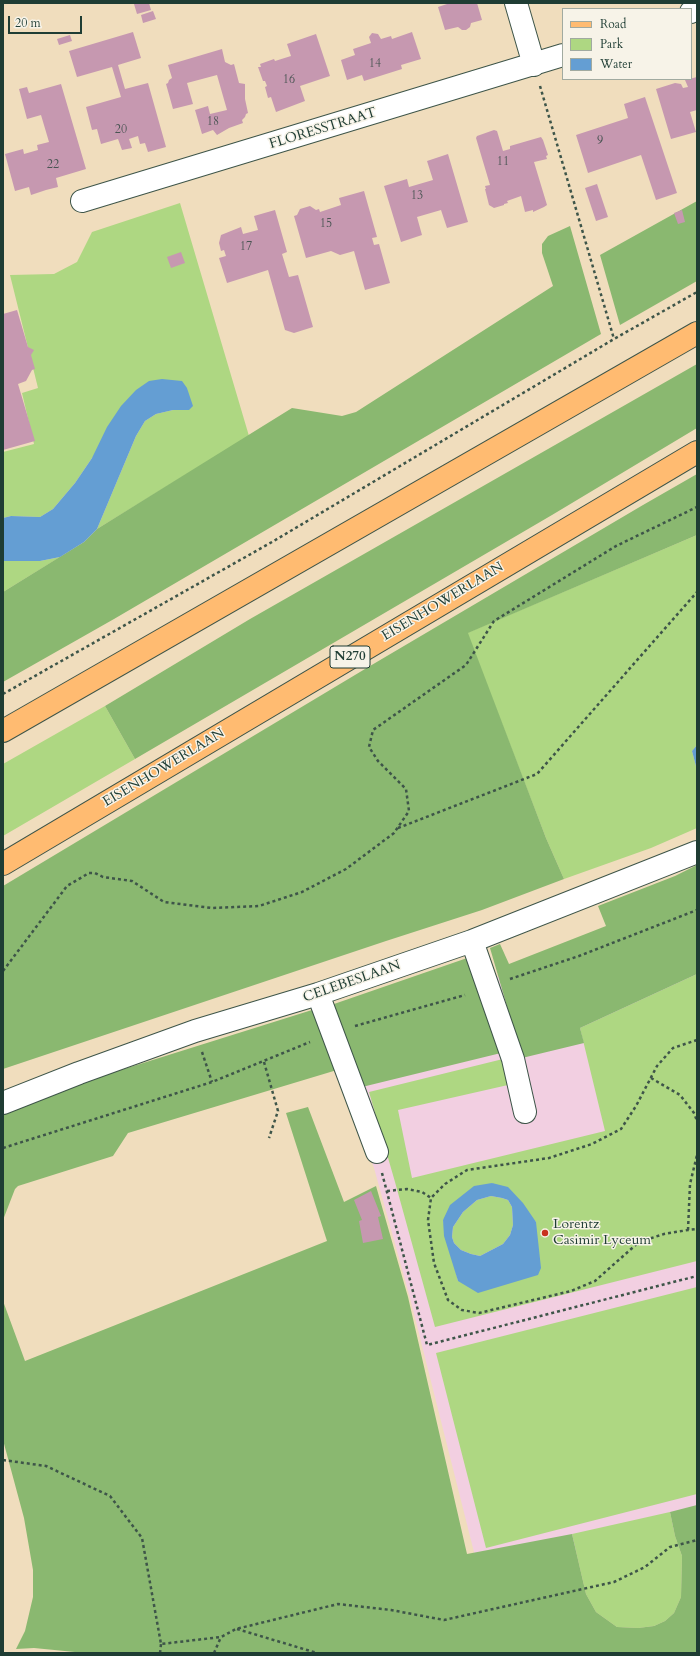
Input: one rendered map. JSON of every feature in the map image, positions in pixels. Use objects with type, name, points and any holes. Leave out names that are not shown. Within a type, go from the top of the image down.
[{"type":"main road","points":[[3,731],[697,333]]},
{"type":"main road","name":"EISENHOWERLAAN","points":[[3,864],[632,489],[697,452]]},
{"type":"street","points":[[516,3],[534,65]]},
{"type":"street","name":"FLORESSTRAAT","points":[[82,201],[562,55]]},
{"type":"street","name":"CELEBESLAAN","points":[[3,1103],[79,1073],[195,1031],[318,994],[472,941],[697,852]]},
{"type":"street","points":[[472,941],[513,1059],[525,1112]]},
{"type":"street","points":[[318,994],[377,1152]]},
{"type":"path","points":[[534,65],[614,339]]},
{"type":"path","points":[[3,694],[272,542],[614,339],[697,292]]},
{"type":"path","points":[[3,971],[67,886],[89,873],[95,872],[103,877],[132,881],[164,902],[212,908],[259,906],[302,892],[346,869],[394,833],[409,811],[406,789],[378,761],[369,747],[373,730],[466,665],[494,621],[616,546],[697,508]]},
{"type":"path","points":[[398,828],[537,774],[697,592]]},
{"type":"path","points":[[195,1031],[212,1082]]},
{"type":"path","points":[[697,1040],[673,1048],[657,1066],[636,1106],[621,1129],[592,1144],[549,1158],[467,1170],[445,1184],[431,1198],[428,1220],[434,1263],[448,1300],[462,1310],[480,1313],[571,1291],[595,1281],[639,1242],[664,1234],[697,1230]]},
{"type":"path","points":[[264,1062],[278,1111],[269,1138]]},
{"type":"path","points":[[650,1078],[680,1095],[694,1113],[697,1121]]},
{"type":"path","points":[[377,1152],[427,1345],[697,1276]]},
{"type":"path","points":[[688,1230],[690,1184],[697,1155]]},
{"type":"path","points":[[387,1192],[406,1189],[422,1192],[431,1198]]},
{"type":"path","points":[[3,1460],[46,1466],[110,1496],[142,1538],[160,1644],[160,1653]]},
{"type":"path","points":[[160,1644],[221,1637],[236,1629],[338,1604],[391,1610],[444,1620],[614,1582],[645,1567],[670,1547],[697,1540]]},
{"type":"path","points":[[236,1629],[317,1653]]},
{"type":"path","points":[[214,1653],[221,1637]]},
{"type":"shaded area","name":"Lorentz Casimir Lyceum","points":[[697,901],[697,1525],[479,1572],[410,1298],[374,1168],[328,1041]]},
{"type":"green space","points":[[697,201],[697,281],[620,325],[600,255]]},
{"type":"green space","points":[[180,203],[249,436],[97,529],[136,436],[145,421],[156,414],[173,410],[189,410],[187,388],[92,458],[75,483],[53,509],[40,517],[11,516],[3,518],[3,452],[34,444],[22,393],[38,388],[10,275],[54,274],[77,262],[92,232]]},
{"type":"green space","points":[[570,226],[601,334],[114,619],[3,682],[3,592],[84,542],[97,529],[292,408],[342,416],[356,412],[553,286],[542,253],[542,244],[548,236]]},
{"type":"green space","points":[[697,364],[697,428],[552,515],[135,759],[105,706],[250,619]]},
{"type":"green space","points":[[697,474],[697,535],[468,633],[546,838],[564,879],[482,910],[3,1069],[3,886],[370,666]]},
{"type":"green space","points":[[697,535],[697,745],[692,751],[697,770],[697,828],[651,848],[564,879],[546,838],[467,633]]},
{"type":"green space","points":[[60,557],[3,592],[3,561],[40,561]]},
{"type":"green space","points":[[105,706],[135,759],[3,836],[3,764]]},
{"type":"green space","points":[[697,865],[697,974],[580,1028],[584,1043],[522,1058],[490,948],[500,944],[509,964],[606,926],[598,906],[675,876]]},
{"type":"green space","points":[[473,956],[501,1053],[362,1087],[334,1004]]},
{"type":"green space","points":[[697,974],[697,1261],[435,1327],[369,1092],[503,1059],[508,1085],[398,1110],[412,1178],[605,1131],[580,1028]],"holes":[[[492,1183],[536,1222],[458,1281],[443,1220]]]},
{"type":"green space","points":[[312,1010],[337,1070],[128,1133],[113,1156],[18,1186],[15,1189],[3,1220],[3,1113],[73,1085]]},
{"type":"green space","points":[[308,1107],[344,1202],[376,1186],[408,1297],[467,1554],[572,1534],[586,1594],[596,1612],[617,1627],[638,1628],[654,1626],[665,1621],[674,1613],[681,1597],[682,1556],[675,1536],[670,1512],[697,1505],[697,1653],[85,1653],[34,1648],[16,1649],[25,1631],[33,1597],[33,1570],[24,1518],[3,1440],[3,1301],[25,1361],[327,1241],[286,1113]]},
{"type":"green space","points":[[491,1196],[508,1200],[512,1207],[513,1225],[510,1235],[503,1244],[480,1256],[461,1250],[454,1243],[452,1237],[453,1227],[463,1212],[477,1200]]},
{"type":"green space","points":[[697,1287],[697,1494],[486,1548],[436,1353]]},
{"type":"green space","points":[[670,1512],[675,1536],[682,1556],[681,1597],[674,1613],[665,1621],[654,1626],[638,1628],[617,1627],[596,1612],[586,1594],[572,1534]]},
{"type":"water","points":[[162,379],[182,381],[187,388],[193,406],[189,410],[173,410],[156,414],[145,421],[136,436],[97,529],[84,542],[60,557],[40,561],[3,561],[3,518],[11,516],[40,517],[53,509],[75,483],[92,458],[107,427],[121,406],[136,390],[149,381]]},
{"type":"water","points":[[697,745],[697,770],[692,751]]},
{"type":"water","points":[[492,1183],[508,1187],[523,1203],[536,1222],[541,1268],[538,1275],[478,1293],[458,1281],[444,1236],[443,1220],[450,1205],[474,1186]],"holes":[[[491,1196],[508,1200],[512,1207],[513,1225],[510,1235],[503,1244],[480,1256],[461,1250],[454,1243],[452,1237],[453,1227],[463,1212],[477,1200]]]},
{"type":"building","points":[[149,3],[151,10],[137,14],[134,4]]},
{"type":"building","points":[[450,3],[477,3],[482,20],[471,23],[470,27],[466,30],[462,30],[458,27],[445,30],[438,7]]},
{"type":"building","points":[[153,11],[156,19],[143,23],[141,15]]},
{"type":"building","points":[[133,32],[141,58],[118,65],[125,89],[148,83],[166,147],[148,152],[145,143],[140,144],[138,136],[129,139],[132,148],[122,150],[118,139],[101,144],[97,129],[92,130],[86,107],[121,97],[112,67],[77,77],[69,51]]},
{"type":"building","points":[[412,32],[421,59],[401,65],[402,69],[364,81],[362,75],[347,80],[341,60],[355,55],[353,49],[371,43],[369,37],[372,33],[378,34],[381,39],[391,36],[392,39]]},
{"type":"building","points":[[316,34],[330,76],[300,86],[305,101],[276,112],[271,97],[268,98],[265,87],[267,86],[265,81],[263,81],[258,67],[261,67],[260,64],[274,59],[275,61],[291,56],[287,44]]},
{"type":"building","points":[[70,35],[72,41],[59,45],[57,39]]},
{"type":"building","points":[[222,49],[225,62],[231,65],[234,64],[239,83],[245,84],[245,99],[248,113],[242,120],[243,123],[229,128],[217,135],[213,130],[202,134],[195,110],[208,106],[210,114],[227,110],[217,75],[187,83],[193,104],[173,109],[166,84],[172,78],[168,65]]},
{"type":"building","points":[[697,77],[697,110],[690,112],[696,132],[671,139],[656,89],[675,83],[681,84],[683,88],[688,87],[685,80],[692,80],[692,78]]},
{"type":"building","points":[[61,84],[86,169],[56,178],[58,187],[31,195],[29,187],[15,191],[5,154],[23,149],[24,154],[38,150],[37,145],[49,142],[41,115],[27,119],[19,89],[27,87],[29,93]]},
{"type":"building","points":[[645,97],[677,193],[656,200],[641,155],[588,173],[576,135],[628,118],[624,104]]},
{"type":"building","points":[[494,130],[497,131],[503,151],[510,149],[510,146],[541,137],[548,155],[546,156],[547,159],[534,162],[547,205],[533,212],[533,210],[525,212],[521,196],[507,201],[508,203],[504,205],[494,208],[489,205],[485,186],[490,185],[476,138],[477,136]]},
{"type":"building","points":[[448,154],[468,222],[447,228],[441,210],[417,217],[422,235],[401,242],[384,186],[407,179],[409,187],[433,180],[427,161]]},
{"type":"building","points":[[597,184],[608,217],[596,221],[585,188]]},
{"type":"building","points":[[364,191],[377,237],[372,238],[374,245],[379,244],[390,283],[365,290],[354,251],[340,255],[331,251],[306,258],[294,216],[297,215],[300,209],[310,206],[316,210],[319,209],[320,212],[341,205],[339,198]]},
{"type":"building","points":[[275,210],[287,252],[282,254],[289,277],[298,275],[313,327],[294,333],[285,330],[268,270],[227,283],[219,258],[226,256],[224,250],[221,251],[219,243],[221,235],[241,227],[243,234],[258,230],[254,216]]},
{"type":"building","points":[[682,210],[685,222],[678,224],[674,213]]},
{"type":"building","points":[[181,252],[185,263],[171,268],[167,257]]},
{"type":"building","points":[[17,310],[28,347],[34,350],[31,355],[35,369],[32,370],[26,381],[18,384],[35,441],[3,450],[3,314]]},
{"type":"building","points":[[371,1191],[381,1216],[378,1217],[383,1239],[363,1243],[359,1221],[362,1220],[354,1200]]},
{"type":"place","name":"Lorentz Casimir Lyceum","points":[[545,1233]]}]
